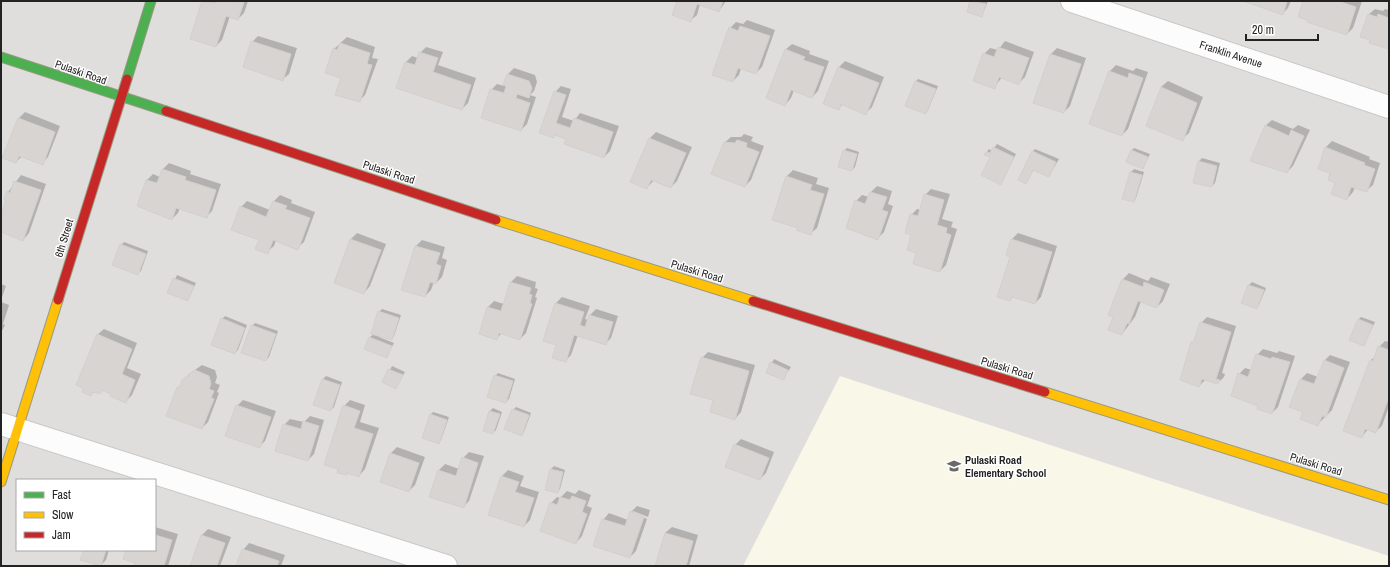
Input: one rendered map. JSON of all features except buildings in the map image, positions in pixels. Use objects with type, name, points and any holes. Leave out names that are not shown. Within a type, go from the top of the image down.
[{"type":"main road","name":"6th Street","points":[[1,482],[9,427],[121,98],[151,1]]},
{"type":"main road","name":"Pulaski Road","points":[[1,58],[590,250],[1389,500]]},
{"type":"street","name":"Franklin Avenue","points":[[1072,1],[1389,107]]},
{"type":"street","points":[[9,427],[446,566]]},
{"type":"shaded area","points":[[1,1],[1389,1],[1389,566],[1,566]]},
{"type":"shaded area","name":"Pulaski Road Elementary School","points":[[840,376],[1389,556],[1389,566],[743,566]]},
{"type":"traffic: fast","points":[[127,79],[151,1]]},
{"type":"traffic: fast","points":[[1,57],[166,111]]},
{"type":"traffic: slow","points":[[496,220],[753,301]]},
{"type":"traffic: slow","points":[[1,482],[58,300]]},
{"type":"traffic: slow","points":[[1045,392],[1389,500]]},
{"type":"traffic: jam","points":[[58,300],[127,79]]},
{"type":"traffic: jam","points":[[166,111],[496,220]]},
{"type":"traffic: jam","points":[[753,301],[1045,392]]},
{"type":"place","name":"Pulaski Road Elementary School","points":[[954,466]]}]
